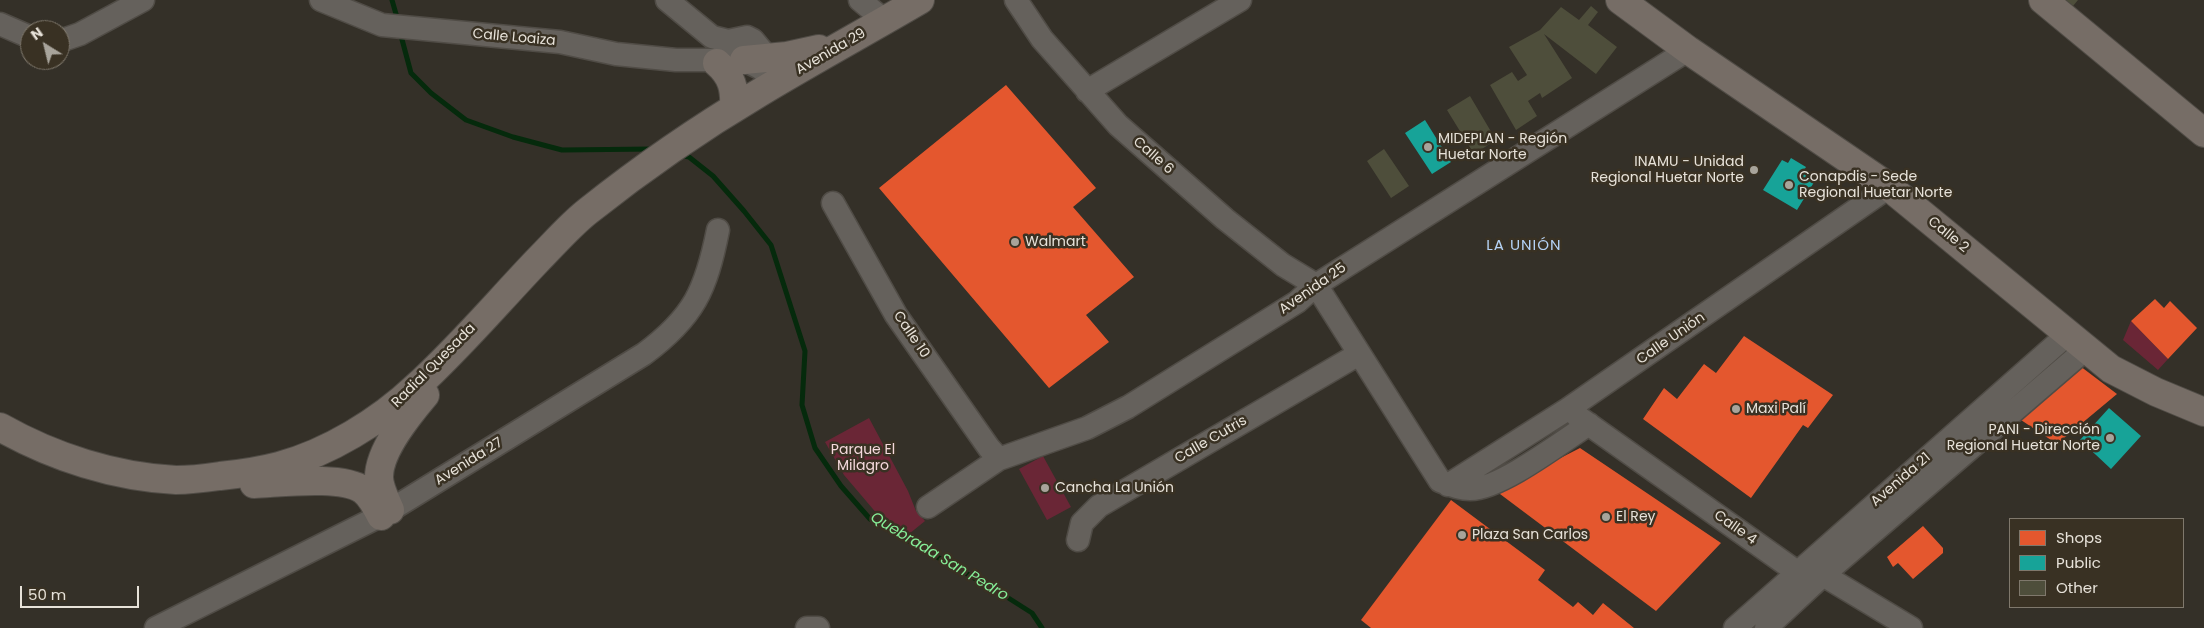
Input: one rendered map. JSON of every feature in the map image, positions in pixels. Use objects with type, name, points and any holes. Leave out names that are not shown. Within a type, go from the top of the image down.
[{"type":"main road","points":[[885,21],[920,0]]},
{"type":"main road","name":"Calle 2","points":[[1620,0],[1688,50],[1889,187],[2077,342],[2118,373],[2156,392],[2204,412]]},
{"type":"main road","points":[[2043,0],[2204,133]]},
{"type":"main road","name":"Avenida 29","points":[[762,73],[856,38],[885,21]]},
{"type":"main road","points":[[713,62],[725,70],[734,87],[734,108]]},
{"type":"main road","name":"Radial Quesada","points":[[0,427],[24,440],[60,455],[112,472],[177,480],[245,473],[282,466],[338,441],[388,411],[416,387],[584,214],[616,189],[734,108],[762,73]]},
{"type":"main road","points":[[386,513],[379,476],[384,458],[407,416],[438,379],[462,341]]},
{"type":"main road","points":[[177,480],[246,485],[334,481],[353,485],[364,491],[386,513]]},
{"type":"street","points":[[70,37],[80,34],[143,0]]},
{"type":"street","name":"Calle Loaiza","points":[[321,0],[382,25],[560,42],[616,54],[713,62],[762,73]]},
{"type":"street","points":[[666,0],[712,37],[728,41],[747,37],[753,40],[762,73]]},
{"type":"street","points":[[860,0],[885,21]]},
{"type":"street","name":"Calle 6","points":[[1016,0],[1042,40],[1118,125],[1225,219],[1283,265],[1316,285]]},
{"type":"street","points":[[1086,91],[1240,0]]},
{"type":"street","points":[[0,24],[20,33]]},
{"type":"street","name":"Avenida 25","points":[[928,507],[1000,460],[1087,428],[1128,407],[1297,302],[1316,285],[1688,50]]},
{"type":"street","name":"Calle Loaiza","points":[[713,62],[743,73],[750,78],[762,73]]},
{"type":"street","name":"Calle Unión","points":[[1448,484],[1568,410],[1889,187]]},
{"type":"street","name":"Calle 10","points":[[833,203],[896,315],[989,448],[1000,460]]},
{"type":"street","name":"Avenida 27","points":[[156,628],[386,513],[644,354],[667,337],[696,301],[706,280],[718,230]]},
{"type":"street","points":[[1316,285],[1435,476],[1440,481],[1470,489],[1486,487],[1514,472],[1589,424]]},
{"type":"street","name":"Avenida 21","points":[[1735,628],[1797,572],[2077,342]]},
{"type":"street","name":"Avenida 21","points":[[1766,628],[2077,342]]},
{"type":"street","name":"Calle Cutris","points":[[1078,540],[1082,523],[1098,506],[1359,354]]},
{"type":"street","name":"Calle 4","points":[[1568,410],[1797,572],[1822,575],[1911,628]]},
{"type":"street","points":[[807,628],[818,628]]},
{"type":"green space","points":[[2131,321],[2168,359],[2158,370],[2123,340]]},
{"type":"green space","name":"Parque El Milagro","points":[[869,418],[908,491],[916,511],[925,521],[909,534],[878,515],[844,475],[825,442]]},
{"type":"green space","name":"Cancha La Unión","points":[[1043,456],[1071,507],[1047,520],[1019,469]]},
{"type":"building: Shops","name":"Walmart","points":[[1006,85],[1096,188],[1073,207],[1134,277],[1086,315],[1109,342],[1049,388],[879,188]]},
{"type":"building: Shops","points":[[2155,299],[2164,308],[2170,301],[2197,328],[2168,359],[2131,321]]},
{"type":"building: Shops","name":"Maxi Palí","points":[[1744,336],[1833,395],[1808,428],[1803,425],[1751,498],[1643,419],[1664,388],[1677,399],[1704,364],[1716,373]]},
{"type":"building: Shops","points":[[2080,366],[2117,394],[2057,444],[2018,418]]},
{"type":"building: Shops","name":"El Rey","points":[[1580,448],[1721,543],[1656,611],[1496,491]]},
{"type":"building: Shops","name":"Plaza San Carlos","points":[[1451,500],[1545,570],[1538,580],[1573,607],[1578,602],[1593,615],[1603,603],[1634,628],[1371,628],[1361,620]]},
{"type":"building: Shops","points":[[1923,526],[1943,548],[1943,553],[1913,579],[1898,563],[1893,567],[1887,557]]},
{"type":"building: Public","name":"MIDEPLAN - Región Huetar Norte","points":[[1425,120],[1451,162],[1432,174],[1405,133]]},
{"type":"building: Public","name":"Conapdis - Sede Regional Huetar Norte","points":[[1791,158],[1806,167],[1803,172],[1816,179],[1797,210],[1763,190],[1782,160],[1788,163]]},
{"type":"building: Public","name":"PANI - Dirección Regional Huetar Norte","points":[[2109,408],[2141,436],[2111,469],[2080,440]]},
{"type":"building: Other","points":[[2066,0],[2078,0],[2073,6]]},
{"type":"building: Other","points":[[1591,6],[1598,12],[1588,25],[1617,47],[1596,74],[1544,34],[1572,78],[1542,98],[1540,93],[1528,101],[1537,116],[1516,130],[1490,85],[1512,72],[1518,81],[1527,75],[1509,47],[1540,30],[1561,7],[1579,20]]},
{"type":"building: Other","points":[[1470,96],[1496,140],[1474,154],[1447,110]]},
{"type":"building: Other","points":[[1384,149],[1409,186],[1391,198],[1367,161]]},
{"type":"waterway","name":"Quebrada San Pedro","points":[[392,0],[398,21]]},
{"type":"waterway","name":"Quebrada San Pedro","points":[[400,32],[411,73],[431,93],[466,120],[513,137],[562,150],[653,149]]},
{"type":"waterway","name":"Quebrada San Pedro","points":[[681,155],[689,157],[713,176],[771,245],[805,351],[802,405],[815,448],[841,486],[870,519],[999,592],[1032,613],[1042,628]]},
{"type":"place","name":"MIDEPLAN - Región Huetar Norte","points":[[1428,147]]},
{"type":"place","name":"INAMU - Unidad Regional Huetar Norte","points":[[1754,170]]},
{"type":"place","name":"Conapdis - Sede Regional Huetar Norte","points":[[1789,185]]},
{"type":"place","name":"Walmart","points":[[1015,242]]},
{"type":"place","name":"Maxi Palí","points":[[1736,409]]},
{"type":"place","name":"PANI - Dirección Regional Huetar Norte","points":[[2110,438]]},
{"type":"place","name":"Cancha La Unión","points":[[1045,488]]},
{"type":"place","name":"El Rey","points":[[1606,517]]},
{"type":"place","name":"Plaza San Carlos","points":[[1462,535]]},
{"type":"district","name":"LA UNIÓN","points":[[1524,246]]}]
